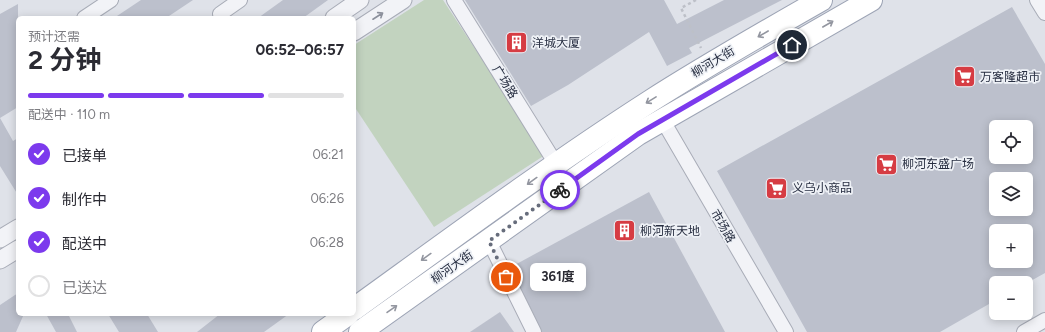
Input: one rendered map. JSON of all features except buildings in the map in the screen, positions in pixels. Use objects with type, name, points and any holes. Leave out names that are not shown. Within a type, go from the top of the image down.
[{"type":"main road","name":"柳河大街","points":[[356,308],[556,164],[650,101],[710,64],[821,0]]},
{"type":"main road","name":"柳河大街","points":[[360,332],[638,134],[871,0]]},
{"type":"main road","points":[[323,332],[345,316]]},
{"type":"street","points":[[87,16],[111,0]]},
{"type":"street","points":[[220,16],[222,0]]},
{"type":"street","points":[[220,16],[240,0]]},
{"type":"street","points":[[337,16],[360,0]]},
{"type":"street","points":[[356,31],[403,0]]},
{"type":"street","name":"广场路","points":[[454,0],[556,164]]},
{"type":"street","points":[[1038,0],[1045,13]]},
{"type":"street","name":"市场路","points":[[662,119],[674,143],[786,332]]},
{"type":"street","points":[[0,239],[16,229]]},
{"type":"street","points":[[489,241],[534,332]]},
{"type":"street","points":[[0,260],[16,250]]},
{"type":"street","points":[[1024,332],[1045,320]]},
{"type":"path","points":[[696,0],[681,8],[710,64]]},
{"type":"green space","points":[[424,0],[443,0],[545,155],[434,227],[356,109],[356,44]]},
{"type":"way so far","points":[[506,277],[489,241],[560,190]]},
{"type":"place","name":"洋城大厦","points":[[517,43]]},
{"type":"place","name":"万客隆超市","points":[[964,77]]},
{"type":"place","name":"柳河东盛广场","points":[[887,164]]},
{"type":"place","name":"义乌小商品","points":[[776,188]]},
{"type":"place","name":"柳河新天地","points":[[624,231]]},
{"type":"place","name":"361度","points":[[506,277]]},
{"type":"route","points":[[560,190],[638,134],[792,45]]}]
